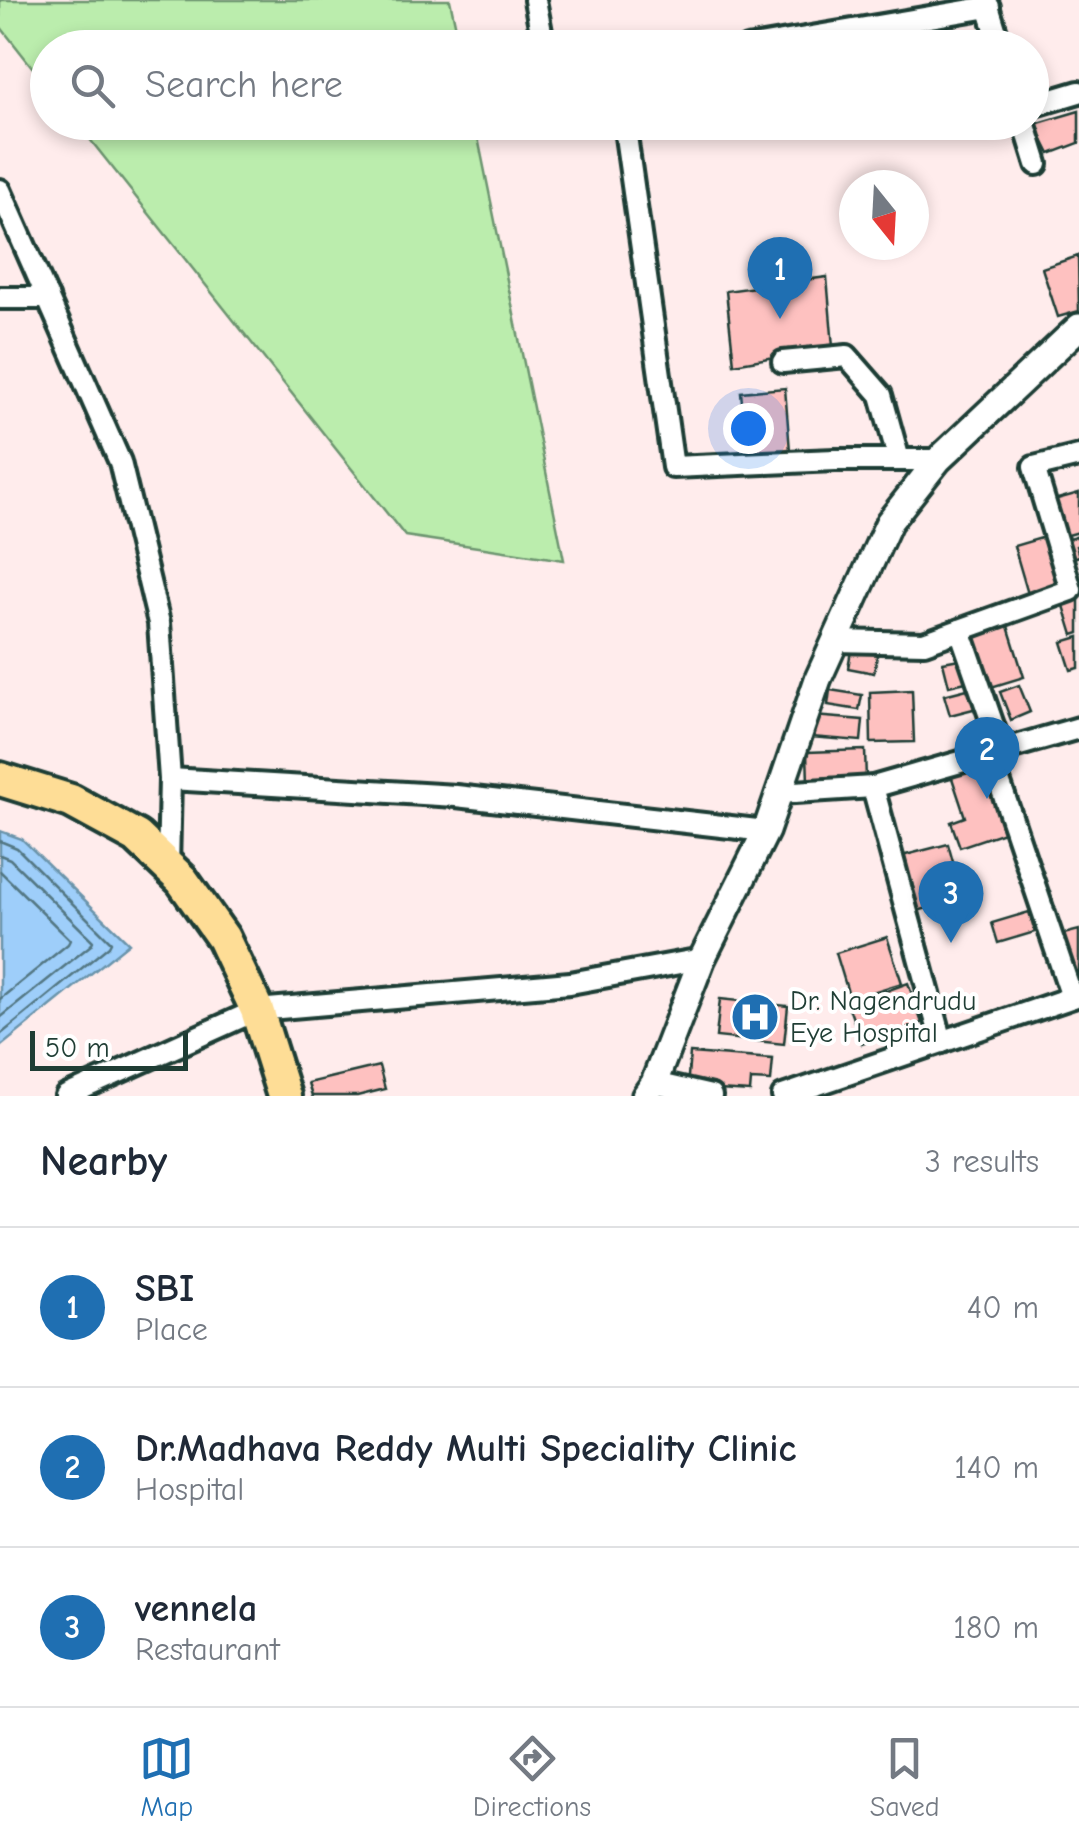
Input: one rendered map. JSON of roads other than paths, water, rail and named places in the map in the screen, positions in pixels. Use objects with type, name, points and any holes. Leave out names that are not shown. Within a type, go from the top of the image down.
[{"type":"main road","points":[[0,779],[71,801],[137,837],[182,880],[223,938],[257,1010],[284,1096]]},
{"type":"street","points":[[534,0],[540,30]]},
{"type":"street","points":[[845,30],[987,4],[995,30]]},
{"type":"street","points":[[1049,101],[1079,92]]},
{"type":"street","points":[[627,140],[674,467],[938,460]]},
{"type":"street","points":[[1030,140],[1037,164]]},
{"type":"street","points":[[0,190],[120,462],[159,623],[170,779],[168,867]]},
{"type":"street","points":[[0,298],[48,298]]},
{"type":"street","points":[[712,1096],[649,1089],[702,959],[766,831],[818,679],[889,522],[938,460],[1079,327]]},
{"type":"street","points":[[783,362],[847,356],[881,395],[900,460]]},
{"type":"street","points":[[836,641],[924,643],[1071,590],[1034,466],[1079,456]]},
{"type":"street","points":[[783,1096],[1076,996],[960,630]]},
{"type":"street","points":[[779,793],[873,788],[1079,728]]},
{"type":"street","points":[[170,779],[456,796],[766,831]]},
{"type":"street","points":[[873,788],[942,1042]]},
{"type":"street","points":[[66,1096],[257,1010],[570,984],[702,959]]},
{"type":"water","points":[[0,831],[22,839],[129,943],[0,1047]]},
{"type":"place","name":"SBI","points":[[780,319]]},
{"type":"place","name":"Dr.Madhava Reddy Multi Speciality Clinic","points":[[987,799]]},
{"type":"place","name":"vennela","points":[[951,943]]},
{"type":"place","name":"Dr. Nagendrudu Eye Hospital","points":[[755,1017]]}]
